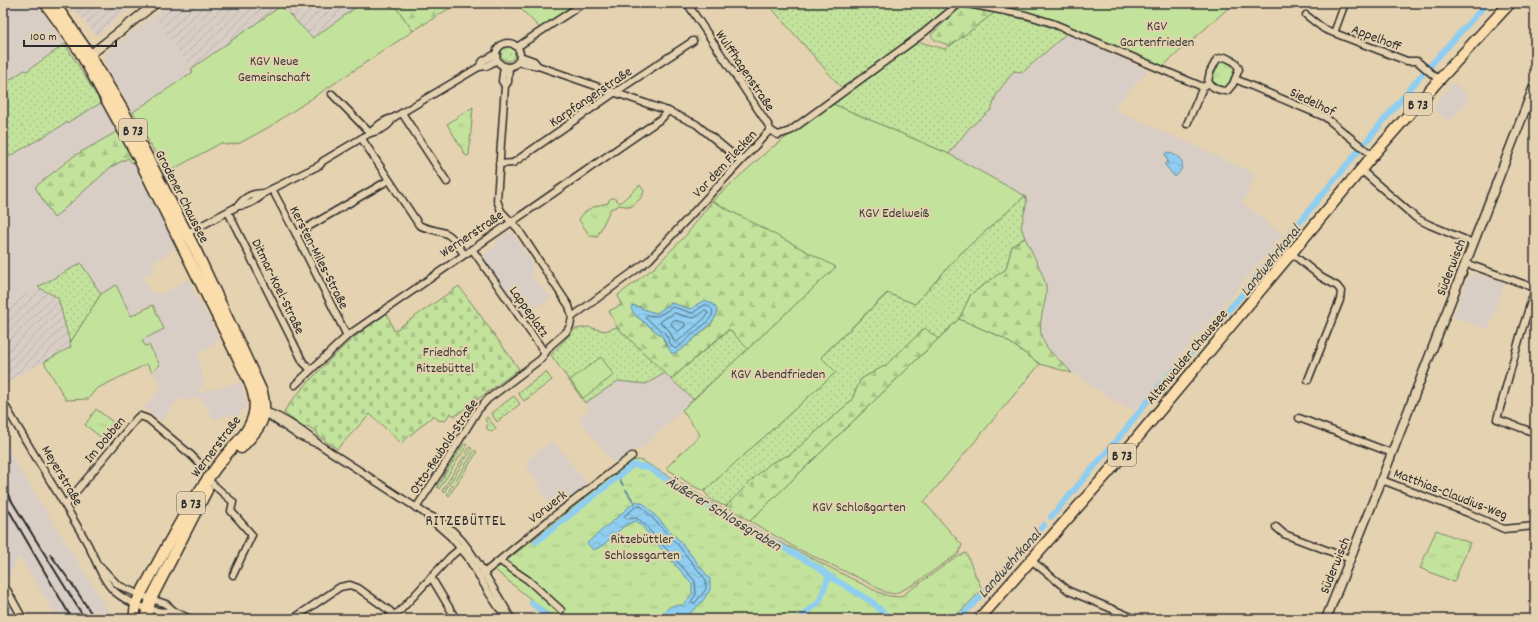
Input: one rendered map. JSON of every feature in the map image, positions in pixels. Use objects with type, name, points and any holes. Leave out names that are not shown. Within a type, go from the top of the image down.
[{"type":"main road","name":"Grodener Chaussee","points":[[45,3],[87,57]]},
{"type":"main road","name":"Grodener Chaussee","points":[[54,3],[87,57],[124,112],[252,387],[255,398],[255,409]]},
{"type":"main road","name":"Altenwalder Chaussee","points":[[979,619],[1106,475],[1361,170],[1369,153],[1510,3]]},
{"type":"main road","name":"Grodener Chaussee","points":[[182,236],[211,281],[257,380],[264,398],[265,412]]},
{"type":"main road","name":"Wernerstraße","points":[[138,600],[192,503],[248,429],[255,409]]},
{"type":"main road","name":"Wernerstraße","points":[[149,603],[209,480],[260,426],[265,412]]},
{"type":"main road","name":"B 73","points":[[134,619],[138,600]]},
{"type":"main road","name":"B 73","points":[[145,619],[149,603]]},
{"type":"street","points":[[87,57],[156,3]]},
{"type":"street","points":[[517,47],[584,3]]},
{"type":"street","name":"Wulffhagenstraße","points":[[687,3],[769,126],[770,130]]},
{"type":"street","points":[[961,3],[1026,15],[1052,23],[1202,87]]},
{"type":"street","name":"Vor dem Flecken","points":[[572,317],[649,260],[770,130],[778,135],[790,131],[921,35],[961,3]]},
{"type":"street","points":[[1334,33],[1345,3]]},
{"type":"street","name":"Appelhoff","points":[[1306,15],[1324,29],[1407,61],[1416,61],[1439,80]]},
{"type":"street","points":[[700,36],[706,32]]},
{"type":"street","name":"Karpfangerstraße","points":[[499,164],[513,163],[614,93],[693,41]]},
{"type":"street","points":[[496,57],[498,48],[505,43],[513,44],[517,47],[519,59]]},
{"type":"street","points":[[496,57],[506,66],[508,82],[505,86],[496,200],[501,211],[526,241],[569,306],[572,317]]},
{"type":"street","points":[[182,236],[238,206],[242,200],[257,193],[264,193],[320,165],[323,161],[370,133],[380,131],[391,123],[393,118],[479,67],[483,61],[496,57]]},
{"type":"street","points":[[1187,124],[1202,87],[1208,83],[1214,62],[1221,57],[1231,60],[1238,65],[1239,69],[1235,79],[1230,89],[1227,91],[1215,88],[1208,83]]},
{"type":"street","points":[[506,66],[519,59],[668,111],[696,124],[741,161]]},
{"type":"street","name":"Siedelhof","points":[[1235,79],[1325,117],[1369,153]]},
{"type":"street","name":"Süderwisch","points":[[1326,619],[1382,480],[1534,86]]},
{"type":"street","points":[[332,94],[370,133]]},
{"type":"street","name":"Wernerstraße","points":[[295,385],[310,369],[347,336],[662,118],[668,111]]},
{"type":"street","points":[[402,114],[447,182]]},
{"type":"street","points":[[362,139],[420,225],[448,234],[453,238],[464,254]]},
{"type":"street","points":[[1361,170],[1416,218],[1473,243]]},
{"type":"street","points":[[296,234],[389,180]]},
{"type":"street","name":"Kersten-Miles-Straße","points":[[272,189],[347,336]]},
{"type":"street","name":"Ditmar-Koel-Straße","points":[[228,212],[303,362],[310,369]]},
{"type":"street","name":"Lappeplatz","points":[[472,249],[545,353],[550,346],[566,331],[571,324],[572,317]]},
{"type":"street","points":[[1291,253],[1321,277],[1337,286],[1341,291],[1340,300],[1308,380]]},
{"type":"street","points":[[1465,263],[1535,288],[1497,419],[1535,433]]},
{"type":"street","name":"Otto-Reubold-Straße","points":[[416,508],[478,410],[488,399],[541,359],[545,353]]},
{"type":"street","name":"Meyerstraße","points":[[3,402],[65,505],[98,563],[105,580],[114,591],[129,601],[138,600],[149,603]]},
{"type":"street","points":[[255,409],[280,418],[308,435],[320,445],[416,508],[433,516],[448,527],[511,619]]},
{"type":"street","name":"Im Dobben","points":[[65,505],[140,416],[148,419],[191,455],[204,468]]},
{"type":"street","points":[[1299,418],[1392,453]]},
{"type":"street","name":"Vorwerk","points":[[482,575],[550,518],[632,456]]},
{"type":"street","points":[[209,480],[233,502],[231,511],[252,535],[234,574]]},
{"type":"street","name":"Matthias-Claudius-Weg","points":[[1382,480],[1468,513],[1504,529],[1535,526]]},
{"type":"street","points":[[1276,527],[1284,534],[1350,559]]},
{"type":"street","points":[[390,618],[399,612],[450,557],[463,547]]},
{"type":"street","points":[[1031,560],[1069,591],[1136,619]]},
{"type":"street","points":[[500,561],[528,580],[561,610]]},
{"type":"street","name":"Meyerstraße","points":[[98,563],[118,585],[138,600]]},
{"type":"street","points":[[431,577],[456,619]]},
{"type":"street","points":[[294,619],[340,587],[350,585],[358,588],[390,612],[390,618]]},
{"type":"street","points":[[7,590],[23,619]]},
{"type":"street","points":[[138,600],[149,603],[166,604],[174,611],[190,619]]},
{"type":"street","points":[[149,603],[164,612],[174,611]]},
{"type":"shaded area","points":[[3,3],[36,3],[65,44],[26,71],[25,70],[3,84]]},
{"type":"shaded area","points":[[69,3],[136,3],[97,36]]},
{"type":"shaded area","points":[[171,3],[362,3],[313,38],[281,6],[191,69],[154,16]]},
{"type":"shaded area","points":[[154,15],[193,72],[133,112],[110,74],[106,65],[105,55]]},
{"type":"shaded area","points":[[1066,34],[1148,70],[1114,109],[1256,174],[1243,203],[1283,235],[1134,411],[1113,400],[1072,373],[1051,353],[1045,345],[1040,331],[1045,301],[1039,269],[1021,227],[1027,201],[1025,196],[949,154],[969,128],[991,110],[997,93],[1014,71],[1023,72]]},
{"type":"shaded area","points":[[1453,82],[1470,98],[1450,122],[1432,108]]},
{"type":"shaded area","points":[[101,103],[118,131],[74,156],[35,187],[54,218],[111,167],[128,158],[132,163],[134,162],[176,249],[152,263],[155,270],[143,278],[150,291],[159,293],[164,293],[189,279],[194,294],[206,312],[220,340],[198,354],[204,386],[199,388],[200,392],[242,382],[246,407],[238,416],[233,415],[214,419],[200,397],[185,401],[179,398],[162,421],[144,408],[161,387],[152,372],[160,365],[149,345],[146,346],[142,339],[164,329],[131,316],[116,285],[101,294],[81,263],[3,306],[3,161]]},
{"type":"shaded area","points":[[511,230],[532,262],[532,273],[534,279],[552,297],[523,316],[480,257],[497,245],[495,241]]},
{"type":"shaded area","points":[[1473,273],[1505,283],[1488,330],[1453,317],[1467,279]]},
{"type":"shaded area","points":[[38,287],[58,298],[71,347],[3,384],[3,306]]},
{"type":"shaded area","points":[[665,373],[693,399],[640,451],[634,449],[614,464],[579,419],[589,409],[585,403],[618,381],[646,384]]},
{"type":"shaded area","points":[[552,440],[588,484],[556,510],[542,493],[537,480],[527,467],[527,460]]},
{"type":"shaded area","points":[[3,442],[114,619],[59,619],[19,557],[3,588]]},
{"type":"shaded area","points":[[3,588],[20,619],[3,619]]},
{"type":"green space","name":"KGV Neue Gemeinschaft","points":[[362,3],[393,3],[413,31],[269,127],[240,143],[226,145],[221,143],[166,173],[133,112],[193,72],[191,69],[281,6],[313,38]]},
{"type":"green space","points":[[393,3],[458,3],[413,31]]},
{"type":"green space","points":[[515,3],[576,3],[540,28]]},
{"type":"green space","points":[[767,3],[959,3],[912,40],[945,49],[994,13],[1036,22],[1066,34],[1023,72],[1014,71],[997,93],[991,110],[969,128],[949,154],[833,104],[847,94]]},
{"type":"green space","name":"KGV Gartenfrieden","points":[[986,3],[1234,3],[1162,67],[1098,38],[1054,21]]},
{"type":"green space","points":[[1523,3],[1535,3],[1535,11],[1520,6]]},
{"type":"green space","points":[[961,7],[994,13],[950,46],[935,40],[931,35]]},
{"type":"green space","points":[[65,44],[101,103],[3,160],[3,84],[25,70],[27,71]]},
{"type":"green space","points":[[505,47],[511,47],[515,51],[515,57],[511,61],[505,61],[501,57],[501,51]]},
{"type":"green space","points":[[1221,59],[1233,66],[1236,70],[1231,84],[1223,87],[1214,84],[1211,80],[1216,65]]},
{"type":"green space","name":"KGV Edelweiß","points":[[833,104],[949,154],[1025,196],[960,254],[915,304],[887,293],[821,357],[836,372],[704,491],[693,486],[666,468],[700,435],[682,410],[836,267],[712,201],[770,149]]},
{"type":"green space","points":[[473,107],[469,155],[466,156],[447,124]]},
{"type":"green space","points":[[118,131],[134,162],[132,163],[128,158],[111,167],[54,218],[35,187],[74,156]]},
{"type":"green space","points":[[640,185],[644,191],[642,197],[631,207],[619,205],[611,208],[597,237],[590,236],[579,220],[581,216],[587,210],[595,206],[608,203],[612,198],[620,203]]},
{"type":"green space","points":[[1025,196],[1027,201],[1021,227],[1025,238],[1012,246],[1006,269],[971,294],[959,319],[938,339],[925,329],[886,365],[861,379],[851,401],[791,454],[771,463],[726,506],[708,497],[704,491],[836,372],[821,357],[888,293],[915,304],[960,254]]},
{"type":"green space","points":[[712,201],[837,267],[748,349],[729,329],[671,379],[617,327],[609,311],[621,305],[618,295],[654,268],[687,234]],"holes":[[[671,303],[691,309],[699,303],[712,324],[684,347],[667,347],[662,336],[636,316],[639,306],[647,311],[657,313]]]},
{"type":"green space","points":[[1025,238],[1040,269],[1046,286],[1041,334],[1048,348],[1072,373],[1040,364],[1003,338],[959,319],[971,294],[1006,269],[1012,246]]},
{"type":"green space","points":[[81,263],[101,294],[70,343],[58,298],[38,287]]},
{"type":"green space","points":[[116,285],[131,316],[153,305],[164,329],[142,340],[145,346],[149,345],[160,365],[152,372],[147,364],[96,389],[88,399],[66,400],[44,362],[71,347],[70,343],[101,294]]},
{"type":"green space","name":"Friedhof Ritzebüttel","points":[[459,286],[519,369],[455,416],[450,413],[445,421],[438,420],[434,415],[401,443],[370,414],[337,449],[317,435],[318,433],[308,426],[304,428],[284,413],[286,408],[302,389],[325,365],[350,341],[377,320],[387,313],[394,331]]},
{"type":"green space","name":"KGV Schloßgarten","points":[[959,319],[1003,338],[1040,364],[924,502],[962,545],[959,553],[913,585],[894,594],[885,592],[796,548],[750,521]]},
{"type":"green space","points":[[588,327],[605,331],[617,327],[665,373],[646,384],[618,381],[585,403],[551,355],[575,329]]},
{"type":"green space","points":[[925,328],[938,339],[750,521],[726,506],[771,463],[791,454],[851,401],[861,379],[886,365]]},
{"type":"green space","points":[[730,329],[748,349],[693,399],[671,379]]},
{"type":"green space","points":[[601,357],[614,375],[583,398],[570,380]]},
{"type":"green space","points":[[546,372],[552,380],[524,401],[518,393]]},
{"type":"green space","points":[[514,396],[520,404],[497,422],[491,413]]},
{"type":"green space","points":[[96,409],[113,422],[102,438],[85,425]]},
{"type":"green space","points":[[487,417],[496,428],[492,432],[486,428],[488,424],[485,420]]},
{"type":"green space","points":[[464,444],[467,445],[439,489],[437,487]]},
{"type":"green space","points":[[470,447],[472,449],[444,492],[442,491]]},
{"type":"green space","points":[[475,450],[477,452],[449,496],[447,494]]},
{"type":"green space","name":"Ritzebüttler Schlossgarten","points":[[631,461],[643,461],[766,535],[878,592],[889,596],[900,597],[955,558],[966,553],[982,590],[953,619],[555,619],[495,570]]},
{"type":"green space","points":[[1436,530],[1470,543],[1454,582],[1420,568]]},
{"type":"water","points":[[1167,152],[1177,156],[1182,162],[1181,169],[1175,177],[1165,165],[1165,163],[1168,163],[1165,154]]},
{"type":"water","points":[[705,300],[713,304],[717,309],[715,318],[711,324],[685,346],[672,354],[662,336],[636,316],[631,309],[632,305],[657,313],[671,303],[691,309]]},
{"type":"water","points":[[636,501],[644,504],[680,541],[710,579],[710,590],[702,602],[684,619],[655,619],[671,606],[683,605],[692,594],[692,584],[639,523],[636,521],[630,523],[604,544],[593,550],[587,543]]},
{"type":"waterway","name":"Landwehrkanal","points":[[1051,517],[1122,434],[1160,385],[1241,296],[1316,202],[1419,78],[1487,3]]},
{"type":"waterway","name":"Äußerer Schlossgraben","points":[[536,542],[633,465],[647,467],[708,505],[816,566],[829,576]]},
{"type":"waterway","name":"Äußerer Schlossgraben","points":[[618,477],[623,485]]},
{"type":"waterway","name":"Äußerer Schlossgraben","points":[[626,490],[635,504]]},
{"type":"waterway","name":"Landwehrkanal","points":[[958,619],[989,588],[1044,525]]},
{"type":"waterway","name":"Äußerer Schlossgraben","points":[[799,619],[819,602],[829,576],[872,602],[890,619]]},
{"type":"waterway","name":"Äußerer Schlossgraben","points":[[532,603],[550,619]]},
{"type":"tunnel","points":[[693,41],[700,36]]},
{"type":"railway","points":[[3,487],[85,619]]},
{"type":"railway","points":[[3,500],[72,619]]},
{"type":"railway","points":[[50,554],[95,619]]},
{"type":"district","name":"RITZEBÜTTEL","points":[[466,520]]},
{"type":"park label","name":"KGV Abendfrieden","points":[[778,373]]}]
